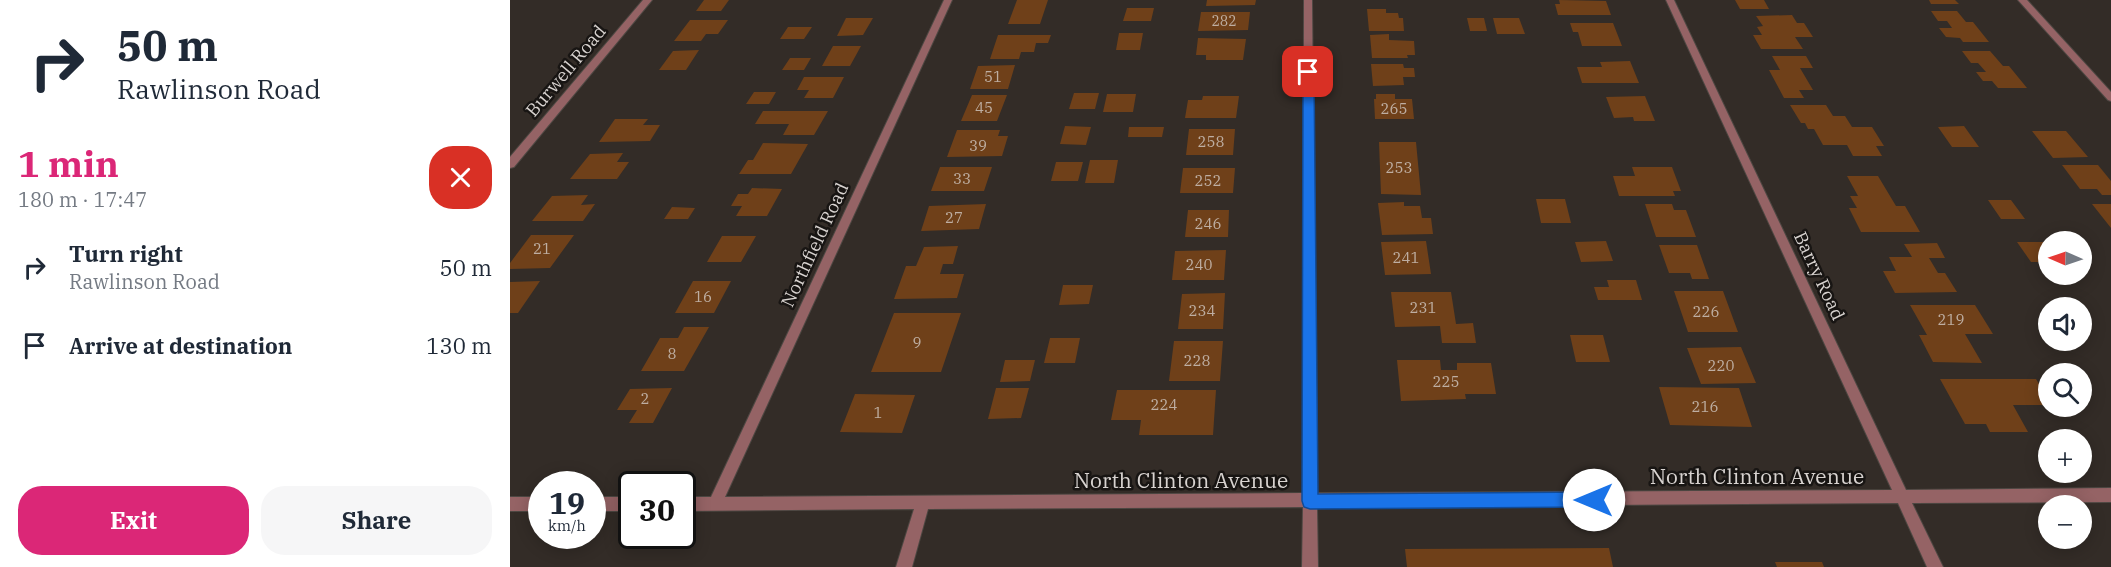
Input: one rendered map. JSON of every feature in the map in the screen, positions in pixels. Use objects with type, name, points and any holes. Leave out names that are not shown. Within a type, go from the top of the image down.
[{"type":"street","name":"Burwell Road","points":[[510,164],[648,0]]},
{"type":"street","name":"Northfield Road","points":[[715,504],[948,0]]},
{"type":"street","points":[[1308,0],[1310,567]]},
{"type":"street","name":"Barry Road","points":[[1670,0],[1935,567]]},
{"type":"street","points":[[2022,0],[2111,98]]},
{"type":"street","name":"North Clinton Avenue","points":[[696,504],[2111,495]]},
{"type":"street","points":[[904,567],[923,503]]},
{"type":"street","points":[[510,504],[528,504]]},
{"type":"building","points":[[704,0],[729,0],[721,11],[696,11]]},
{"type":"building","points":[[1017,0],[1048,0],[1040,24],[1008,24]]},
{"type":"building","points":[[1207,0],[1256,0],[1255,5],[1206,6]]},
{"type":"building","points":[[1559,0],[1606,1],[1611,15],[1558,15],[1555,4],[1560,4]]},
{"type":"building","points":[[1735,0],[1764,0],[1769,9],[1740,9]]},
{"type":"building","points":[[1929,0],[1955,0],[1959,4],[1931,4]]},
{"type":"building","points":[[1127,8],[1154,8],[1151,21],[1123,21]]},
{"type":"building","points":[[1367,9],[1386,9],[1386,13],[1398,13],[1399,18],[1403,18],[1404,31],[1369,31]]},
{"type":"building","points":[[1931,11],[1957,11],[1966,22],[1973,22],[1989,42],[1963,42],[1960,38],[1946,37],[1939,28],[1952,28],[1947,21],[1938,21]]},
{"type":"building","points":[[1201,12],[1250,12],[1248,30],[1198,31]]},
{"type":"building","points":[[1792,15],[1797,23],[1804,23],[1813,37],[1795,37],[1803,49],[1761,49],[1753,35],[1762,35],[1757,27],[1763,26],[1756,16]]},
{"type":"building","points":[[846,18],[873,18],[863,35],[837,36]]},
{"type":"building","points":[[1467,18],[1484,18],[1487,31],[1470,31]]},
{"type":"building","points":[[1493,18],[1519,18],[1525,34],[1497,34]]},
{"type":"building","points":[[690,20],[728,20],[718,34],[706,34],[701,41],[674,41]]},
{"type":"building","points":[[1570,23],[1613,23],[1622,46],[1582,46],[1578,32],[1573,32]]},
{"type":"building","points":[[788,27],[812,27],[804,39],[780,39]]},
{"type":"building","points":[[1119,33],[1143,33],[1140,50],[1116,50]]},
{"type":"building","points":[[1389,34],[1389,40],[1414,41],[1415,55],[1407,55],[1408,58],[1372,58],[1370,35]]},
{"type":"building","points":[[998,35],[1051,35],[1048,43],[1036,43],[1034,52],[1021,52],[1019,59],[990,59]]},
{"type":"building","points":[[1198,38],[1246,39],[1243,60],[1206,60],[1206,55],[1196,55]]},
{"type":"building","points":[[833,46],[861,46],[850,66],[822,66]]},
{"type":"building","points":[[699,50],[686,70],[659,70],[673,51]]},
{"type":"building","points":[[1962,51],[1990,51],[2003,66],[2009,66],[2027,88],[1998,88],[1992,81],[1983,81],[1976,72],[1986,72],[1978,63],[1971,63]]},
{"type":"building","points":[[1772,56],[1806,56],[1813,68],[1800,68],[1813,90],[1799,90],[1804,98],[1784,98],[1769,70],[1780,70]]},
{"type":"building","points":[[790,58],[811,58],[804,70],[782,70]]},
{"type":"building","points":[[1630,61],[1639,83],[1582,83],[1577,67],[1602,67],[1600,62]]},
{"type":"building","points":[[1371,64],[1403,64],[1404,68],[1414,68],[1415,77],[1403,77],[1404,85],[1373,86]]},
{"type":"building","points":[[1015,65],[1008,89],[970,89],[978,66]]},
{"type":"building","points":[[804,77],[844,77],[833,98],[804,98],[809,90],[797,90]]},
{"type":"building","points":[[754,92],[776,92],[769,104],[746,104]]},
{"type":"building","points":[[1074,93],[1099,93],[1095,109],[1069,109]]},
{"type":"building","points":[[1107,94],[1136,94],[1133,112],[1103,112]]},
{"type":"building","points":[[1376,94],[1395,94],[1395,99],[1412,99],[1414,119],[1375,119]]},
{"type":"building","points":[[972,95],[1007,95],[997,121],[961,121]]},
{"type":"building","points":[[1203,96],[1239,96],[1236,118],[1185,118],[1188,100],[1202,100]]},
{"type":"building","points":[[1645,96],[1655,121],[1634,121],[1633,117],[1614,118],[1606,97]]},
{"type":"building","points":[[1790,105],[1826,105],[1833,116],[1845,116],[1852,127],[1872,127],[1884,146],[1876,146],[1882,156],[1853,156],[1847,145],[1823,145],[1814,129],[1808,129],[1805,123],[1801,123]]},
{"type":"building","points":[[763,111],[828,111],[814,135],[783,135],[789,124],[755,124]]},
{"type":"building","points":[[615,119],[648,119],[643,125],[660,125],[650,141],[599,142]]},
{"type":"building","points":[[1065,126],[1091,127],[1086,145],[1060,144]]},
{"type":"building","points":[[1964,126],[1979,147],[1952,147],[1938,127]]},
{"type":"building","points":[[1129,127],[1164,127],[1162,137],[1128,137]]},
{"type":"building","points":[[1189,129],[1235,129],[1233,155],[1186,155]]},
{"type":"building","points":[[957,130],[1000,130],[998,136],[1008,136],[1002,156],[947,157]]},
{"type":"building","points":[[2032,131],[2066,131],[2088,157],[2053,158]]},
{"type":"building","points":[[1379,142],[1416,142],[1421,195],[1381,194]]},
{"type":"building","points":[[763,143],[808,144],[791,174],[739,174],[748,160],[753,160]]},
{"type":"building","points":[[623,153],[617,162],[629,162],[617,179],[570,179],[590,154]]},
{"type":"building","points":[[1090,160],[1118,160],[1114,183],[1085,183]]},
{"type":"building","points":[[1056,162],[1083,162],[1078,181],[1051,181]]},
{"type":"building","points":[[2062,165],[2098,165],[2111,181],[2111,195],[2102,195],[2097,189],[2080,189]]},
{"type":"building","points":[[940,167],[992,167],[984,191],[931,191]]},
{"type":"building","points":[[1632,167],[1672,167],[1681,191],[1673,191],[1675,196],[1619,196],[1613,176],[1635,176]]},
{"type":"building","points":[[1183,168],[1235,168],[1233,193],[1180,193]]},
{"type":"building","points":[[1847,176],[1878,176],[1896,206],[1905,206],[1920,232],[1861,232],[1849,208],[1857,208],[1850,196],[1858,196]]},
{"type":"building","points":[[752,188],[782,189],[767,216],[736,216],[742,206],[731,206],[738,194],[748,194]]},
{"type":"building","points":[[588,195],[581,205],[595,204],[583,221],[532,221],[552,196]]},
{"type":"building","points":[[1536,199],[1565,199],[1571,223],[1541,223]]},
{"type":"building","points":[[1988,200],[2011,200],[2025,219],[2001,219]]},
{"type":"building","points":[[1404,202],[1404,206],[1420,206],[1422,218],[1431,218],[1433,234],[1382,235],[1378,203]]},
{"type":"building","points":[[986,204],[979,229],[921,231],[929,206]]},
{"type":"building","points":[[1645,204],[1672,204],[1674,210],[1686,210],[1696,237],[1656,237]]},
{"type":"building","points":[[2092,204],[2111,204],[2111,228]]},
{"type":"building","points":[[672,207],[695,208],[688,219],[664,219]]},
{"type":"building","points":[[1188,210],[1229,210],[1228,237],[1185,237]]},
{"type":"building","points":[[531,235],[574,235],[550,268],[510,269],[510,263]]},
{"type":"building","points":[[722,236],[756,236],[741,262],[707,262]]},
{"type":"building","points":[[1426,241],[1431,274],[1385,275],[1381,242]]},
{"type":"building","points":[[1606,241],[1613,261],[1581,262],[1575,242]]},
{"type":"building","points":[[2017,242],[2038,242],[2038,262],[2031,262]]},
{"type":"building","points":[[1937,243],[1945,258],[1929,258],[1938,273],[1945,273],[1957,292],[1895,293],[1883,271],[1896,271],[1889,257],[1912,257],[1904,244]]},
{"type":"building","points":[[1659,245],[1697,245],[1709,279],[1692,279],[1690,273],[1669,273]]},
{"type":"building","points":[[958,246],[953,264],[943,264],[940,274],[964,274],[957,298],[894,299],[906,266],[916,266],[924,247]]},
{"type":"building","points":[[1226,250],[1224,280],[1172,280],[1175,251]]},
{"type":"building","points":[[1607,280],[1636,280],[1642,300],[1598,300],[1594,287],[1609,287]]},
{"type":"building","points":[[540,281],[518,313],[510,313],[510,282]]},
{"type":"building","points":[[693,281],[731,281],[714,313],[675,313]]},
{"type":"building","points":[[1063,285],[1093,285],[1089,304],[1059,305]]},
{"type":"building","points":[[1674,291],[1723,291],[1738,332],[1688,332]]},
{"type":"building","points":[[1391,292],[1451,292],[1456,324],[1473,323],[1476,343],[1442,343],[1440,326],[1395,327]]},
{"type":"building","points":[[1225,293],[1223,329],[1178,329],[1182,294]]},
{"type":"building","points":[[1910,305],[1975,305],[1993,334],[1965,334],[1982,363],[1933,362],[1919,335],[1927,335]]},
{"type":"building","points":[[894,313],[961,313],[941,372],[871,372]]},
{"type":"building","points":[[684,327],[709,327],[684,371],[641,371],[660,338],[678,338]]},
{"type":"building","points":[[1570,335],[1603,335],[1610,362],[1576,362]]},
{"type":"building","points":[[1050,338],[1080,338],[1075,363],[1044,363]]},
{"type":"building","points":[[1174,341],[1223,341],[1220,381],[1169,381]]},
{"type":"building","points":[[1741,347],[1756,383],[1701,384],[1687,348]]},
{"type":"building","points":[[1005,360],[1035,360],[1030,381],[1000,382]]},
{"type":"building","points":[[1397,360],[1440,360],[1441,370],[1457,370],[1457,363],[1491,363],[1496,394],[1465,394],[1466,399],[1401,401]]},
{"type":"building","points":[[1940,379],[2036,379],[2038,382],[2038,405],[2013,405],[2028,432],[1990,432],[1986,424],[1965,424]]},
{"type":"building","points":[[1659,387],[1739,388],[1752,427],[1670,425]]},
{"type":"building","points":[[672,388],[653,423],[629,423],[637,410],[617,410],[630,389]]},
{"type":"building","points":[[996,388],[1029,388],[1021,418],[988,419]]},
{"type":"building","points":[[1117,390],[1216,390],[1213,435],[1139,435],[1141,420],[1111,420]]},
{"type":"building","points":[[855,394],[915,395],[902,433],[840,432]]},
{"type":"building","points":[[1609,548],[1613,567],[1407,567],[1405,549]]},
{"type":"building","points":[[1775,562],[1822,562],[1824,567],[1777,567]]},
{"type":"route","points":[[1308,72],[1310,501],[1594,500]]}]
